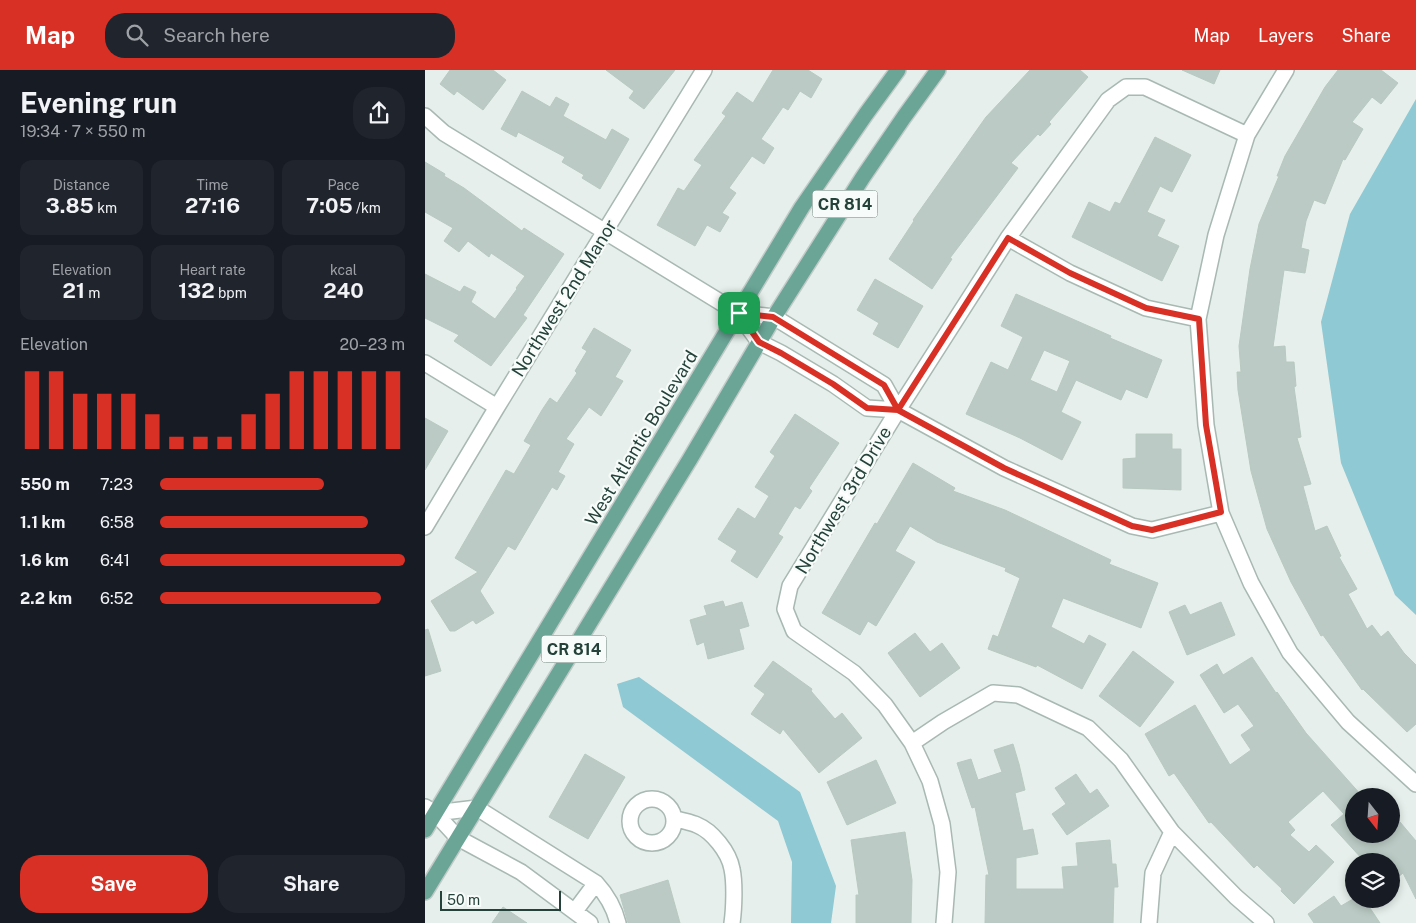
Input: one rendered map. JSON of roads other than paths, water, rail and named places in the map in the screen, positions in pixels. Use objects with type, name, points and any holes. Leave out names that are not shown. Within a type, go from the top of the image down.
[{"type":"main road","name":"West Atlantic Boulevard","points":[[425,830],[430,810],[739,313],[802,208],[898,70]]},
{"type":"main road","name":"CR 814","points":[[425,892],[690,460],[773,317],[868,169],[938,70]]},
{"type":"street","name":"Northwest 2nd Manor","points":[[425,527],[497,406],[704,70]]},
{"type":"street","points":[[1286,70],[1247,135],[1216,235],[1199,319],[1206,425],[1221,512],[1251,583],[1290,653],[1347,722],[1416,784]]},
{"type":"street","name":"Northwest 3rd Drive","points":[[912,743],[885,705],[854,673],[794,631],[785,609],[790,586],[898,410],[1008,238],[1108,100],[1126,86],[1145,87],[1247,135]]},
{"type":"street","points":[[425,116],[444,133],[739,313],[759,342],[833,384],[867,408],[898,410],[1004,468],[1132,526],[1152,530],[1221,512]]},
{"type":"street","points":[[1008,238],[1070,273],[1146,308],[1199,319]]},
{"type":"street","points":[[739,313],[773,317],[884,385],[898,410]]},
{"type":"street","points":[[425,363],[497,406]]},
{"type":"street","points":[[944,923],[948,872],[942,824],[930,781],[912,743],[943,722],[993,694],[1018,695],[1088,728],[1121,760],[1172,832],[1236,897],[1265,923]]},
{"type":"street","points":[[430,810],[477,808],[596,883],[605,893],[615,910],[618,923]]},
{"type":"street","points":[[430,810],[458,838],[521,872],[590,923]]},
{"type":"street","points":[[674,818],[698,826],[714,838],[725,851],[733,868],[734,910],[732,923]]},
{"type":"street","points":[[1149,923],[1153,874],[1172,832]]},
{"type":"street","points":[[575,912],[596,883]]},
{"type":"water","points":[[1416,99],[1416,615],[1395,595],[1341,463],[1321,322],[1350,214]]},
{"type":"water","points":[[639,677],[800,792],[836,886],[831,923],[791,923],[792,862],[778,821],[623,707],[617,684]]}]
